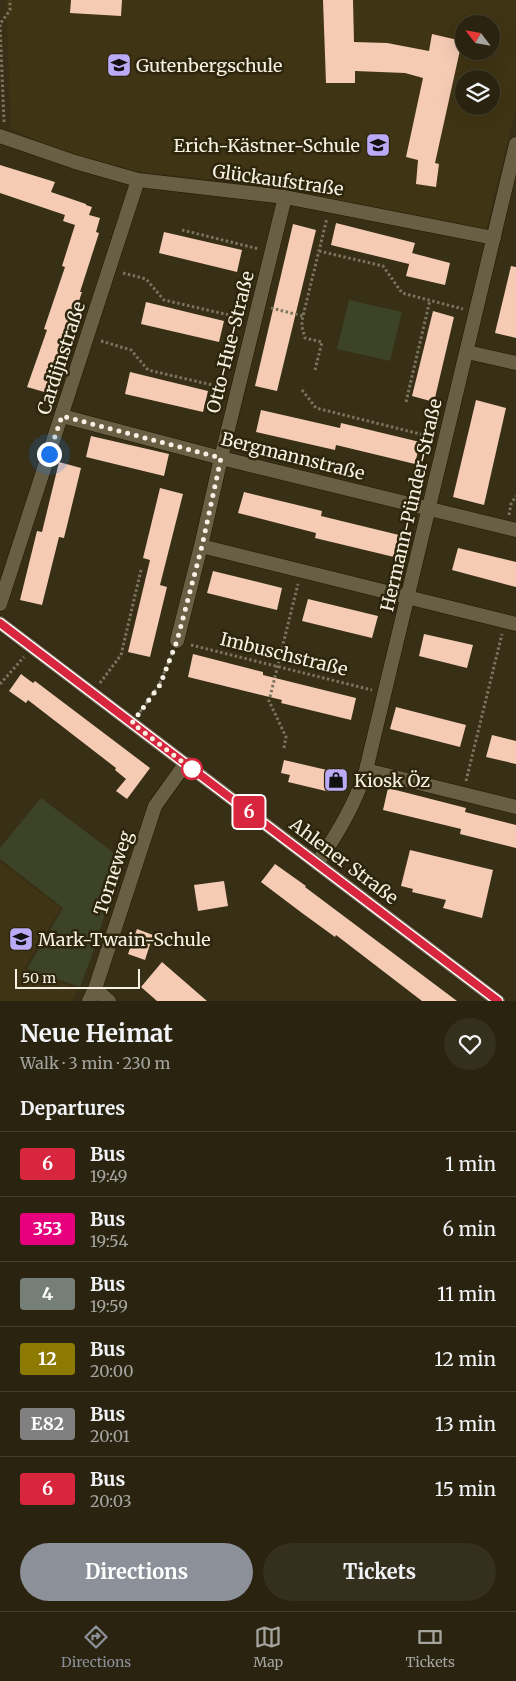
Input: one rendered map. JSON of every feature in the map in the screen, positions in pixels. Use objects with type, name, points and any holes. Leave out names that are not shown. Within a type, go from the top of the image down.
[{"type":"street","name":"Glückaufstraße","points":[[2,137],[83,165],[138,180],[285,197],[494,238]]},
{"type":"street","name":"Hermann-Pünder-Straße","points":[[317,864],[347,816],[360,789],[366,770],[516,144]]},
{"type":"street","name":"Cardijnstraße","points":[[0,604],[138,180]]},
{"type":"street","name":"Otto-Hue-Straße","points":[[177,641],[202,546],[221,458],[285,197]]},
{"type":"street","points":[[467,352],[516,363]]},
{"type":"street","name":"Bergmannstraße","points":[[62,416],[221,458],[516,530]]},
{"type":"street","points":[[202,546],[510,623]]},
{"type":"street","name":"Ahlener Straße","points":[[0,623],[498,1001]]},
{"type":"street","name":"Torneweg","points":[[92,995],[155,806],[186,763]]},
{"type":"street","points":[[366,770],[516,807]]},
{"type":"street","points":[[92,995],[109,1001]]},
{"type":"path","points":[[2,137],[0,24],[10,10],[10,0]]},
{"type":"path","points":[[315,370],[322,342],[305,338],[302,328],[303,316],[330,206]]},
{"type":"path","points":[[182,230],[272,252]]},
{"type":"path","points":[[319,250],[383,266],[402,292],[476,312]]},
{"type":"path","points":[[109,269],[146,279],[164,300],[254,322]]},
{"type":"path","points":[[406,402],[430,300]]},
{"type":"path","points":[[259,305],[303,316]]},
{"type":"path","points":[[87,337],[130,350],[148,370],[237,391]]},
{"type":"path","points":[[302,390],[316,408],[445,440]]},
{"type":"path","points":[[93,694],[121,654],[141,570]]},
{"type":"path","points":[[284,748],[286,736],[269,701],[302,571]]},
{"type":"path","points":[[462,794],[510,623]]},
{"type":"path","points":[[132,723],[160,685],[177,641]]},
{"type":"path","name":"Imbuschstraße","points":[[177,641],[384,693]]},
{"type":"path","points":[[0,684],[32,647]]},
{"type":"shaded area","points":[[6,0],[516,0],[516,107],[486,229],[258,184],[140,172],[61,151],[11,129]]},
{"type":"shaded area","name":"Mark-Twain-Schule","points":[[0,862],[61,908],[24,969],[78,989],[72,1001],[0,1001]]},
{"type":"green space","points":[[349,300],[402,312],[390,361],[337,349]]},
{"type":"green space","points":[[41,798],[122,859],[80,987],[27,969],[63,908],[0,859],[0,848]]},
{"type":"building","points":[[71,0],[122,0],[121,16],[70,13]]},
{"type":"building","points":[[323,0],[353,0],[354,42],[387,43],[429,51],[432,34],[455,39],[455,60],[458,60],[435,163],[439,164],[436,187],[416,184],[418,160],[406,157],[423,78],[405,73],[355,71],[355,83],[326,83]]},
{"type":"building","points":[[0,165],[55,182],[51,192],[92,207],[89,215],[100,218],[96,232],[99,233],[80,292],[82,292],[48,393],[27,387],[47,330],[44,329],[65,267],[62,266],[75,225],[63,221],[65,215],[0,193]]},
{"type":"building","points":[[336,223],[415,243],[409,264],[331,245]]},
{"type":"building","points":[[293,224],[316,230],[277,391],[255,386]]},
{"type":"building","points":[[164,232],[242,250],[237,272],[159,253]]},
{"type":"building","points":[[412,253],[450,263],[445,285],[406,276]]},
{"type":"building","points":[[511,266],[516,267],[516,338],[495,333]]},
{"type":"building","points":[[146,302],[224,321],[219,342],[141,324]]},
{"type":"building","points":[[433,311],[454,317],[434,402],[412,396]]},
{"type":"building","points":[[130,372],[208,391],[203,412],[125,394]]},
{"type":"building","points":[[476,400],[506,408],[484,505],[453,497]]},
{"type":"building","points":[[261,410],[340,428],[341,423],[420,442],[415,464],[336,445],[335,450],[256,432]]},
{"type":"building","points":[[91,436],[169,454],[164,476],[86,457]]},
{"type":"building","points":[[59,462],[81,468],[64,538],[59,537],[42,605],[20,600],[37,531],[42,532]]},
{"type":"building","points":[[160,488],[183,494],[160,585],[167,587],[150,657],[128,652],[150,560],[143,558]]},
{"type":"building","points":[[244,492],[322,511],[321,516],[399,535],[394,557],[315,538],[316,533],[238,513]]},
{"type":"building","points":[[458,548],[516,562],[516,587],[452,570]]},
{"type":"building","points":[[213,571],[282,588],[277,610],[207,593]]},
{"type":"building","points":[[308,599],[378,616],[372,638],[302,621]]},
{"type":"building","points":[[424,634],[473,645],[467,668],[419,656]]},
{"type":"building","points":[[193,654],[263,672],[263,675],[356,698],[351,720],[281,703],[282,700],[188,677]]},
{"type":"building","points":[[21,674],[33,683],[35,681],[150,768],[127,799],[116,791],[126,779],[115,770],[116,768],[28,700],[26,703],[9,691]]},
{"type":"building","points":[[396,707],[466,725],[460,747],[390,729]]},
{"type":"building","points":[[492,735],[516,741],[516,764],[486,757]]},
{"type":"building","points":[[284,760],[344,774],[341,787],[332,785],[330,792],[288,782],[290,775],[281,773]]},
{"type":"building","points":[[388,788],[466,808],[465,812],[516,825],[516,848],[460,834],[461,829],[383,810]]},
{"type":"building","points":[[410,850],[493,870],[482,918],[443,908],[446,900],[412,892],[413,889],[401,886]]},
{"type":"building","points":[[275,864],[457,1001],[422,1001],[336,935],[335,937],[302,913],[261,882]]},
{"type":"building","points":[[224,881],[228,906],[198,911],[194,885]]},
{"type":"building","points":[[137,929],[153,935],[145,960],[128,954]]},
{"type":"building","points":[[162,962],[207,1001],[157,1001],[141,987]]},
{"type":"bus line","name":"6","points":[[0,623],[498,1001]]},
{"type":"place","name":"Gutenbergschule","points":[[119,65]]},
{"type":"place","name":"Erich-Kästner-Schule","points":[[378,145]]},
{"type":"place","name":"Kiosk Öz","points":[[336,780]]},
{"type":"place","name":"Mark-Twain-Schule","points":[[21,939]]},
{"type":"route","points":[[49,454],[62,416],[221,458],[202,546],[177,641],[160,685],[132,723],[192,769]]}]
